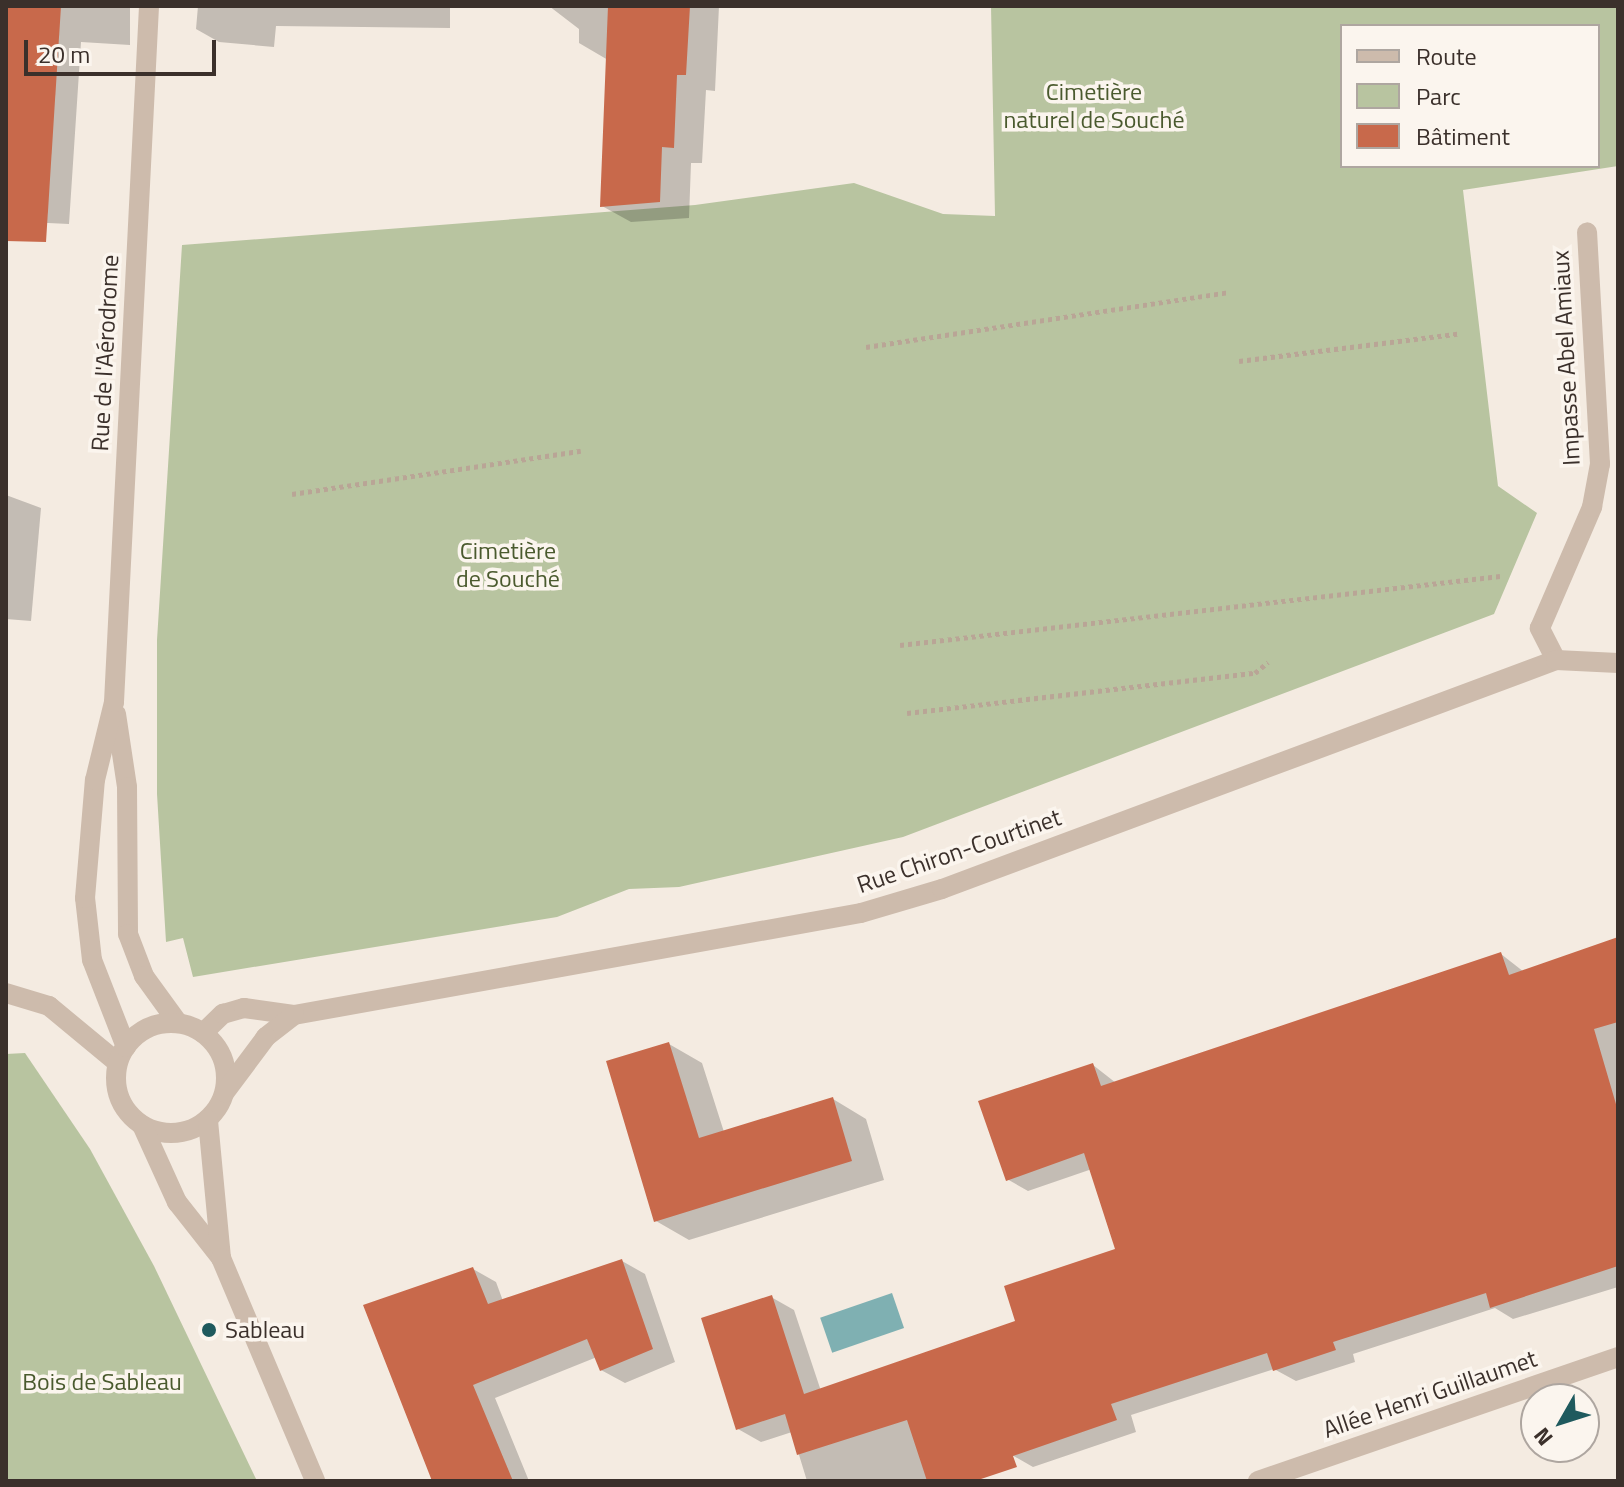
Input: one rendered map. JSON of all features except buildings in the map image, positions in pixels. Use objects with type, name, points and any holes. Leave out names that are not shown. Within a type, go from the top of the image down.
[{"type":"street","name":"Rue de l'Aérodrome","points":[[122,1055],[92,960],[85,898],[95,780],[114,702],[149,6]]},
{"type":"street","name":"Impasse Abel Amiaux","points":[[1556,660],[1540,628],[1592,507],[1600,464],[1587,232]]},
{"type":"street","name":"Rue Chiron-Courtinet","points":[[203,1033],[223,1014],[244,1008],[294,1015],[861,913],[942,889],[1556,660],[1618,663]]},
{"type":"street","name":"Rue de l'Aérodrome","points":[[114,702],[127,787],[128,934],[144,976],[178,1023]]},
{"type":"street","points":[[6,993],[49,1006],[122,1055]]},
{"type":"street","name":"Rue Chiron-Courtinet","points":[[225,1092],[266,1037],[294,1015]]},
{"type":"street","points":[[142,1125],[176,1133],[208,1120],[225,1092],[224,1059],[203,1033],[178,1023],[148,1028],[122,1055],[119,1099],[142,1125],[177,1202],[221,1258],[315,1481]]},
{"type":"street","points":[[208,1120],[221,1258]]},
{"type":"street","name":"Allée Henri Guillaumet","points":[[1258,1481],[1618,1357]]},
{"type":"path","points":[[866,347],[1229,292]]},
{"type":"path","points":[[1239,361],[1457,334]]},
{"type":"path","points":[[292,494],[581,451]]},
{"type":"path","points":[[900,645],[1500,576]]},
{"type":"path","points":[[907,713],[1255,673],[1268,662]]},
{"type":"green space","name":"Cimetière de Souché","points":[[991,6],[1618,6],[1618,166],[1463,190],[1498,486],[1537,513],[1494,614],[903,837],[679,887],[629,889],[557,917],[193,977],[183,938],[166,942],[157,794],[157,640],[182,245],[695,205],[854,183],[943,214],[995,216]]},
{"type":"green space","name":"Bois de Sableau","points":[[25,1053],[90,1149],[154,1266],[257,1481],[6,1481],[6,1054]]},
{"type":"water","points":[[892,1293],[904,1328],[832,1353],[820,1318]]},
{"type":"place","name":"Sableau","points":[[209,1330]]},
{"type":"park label","name":"Cimetière naturel de Souché","points":[[1094,106]]}]
